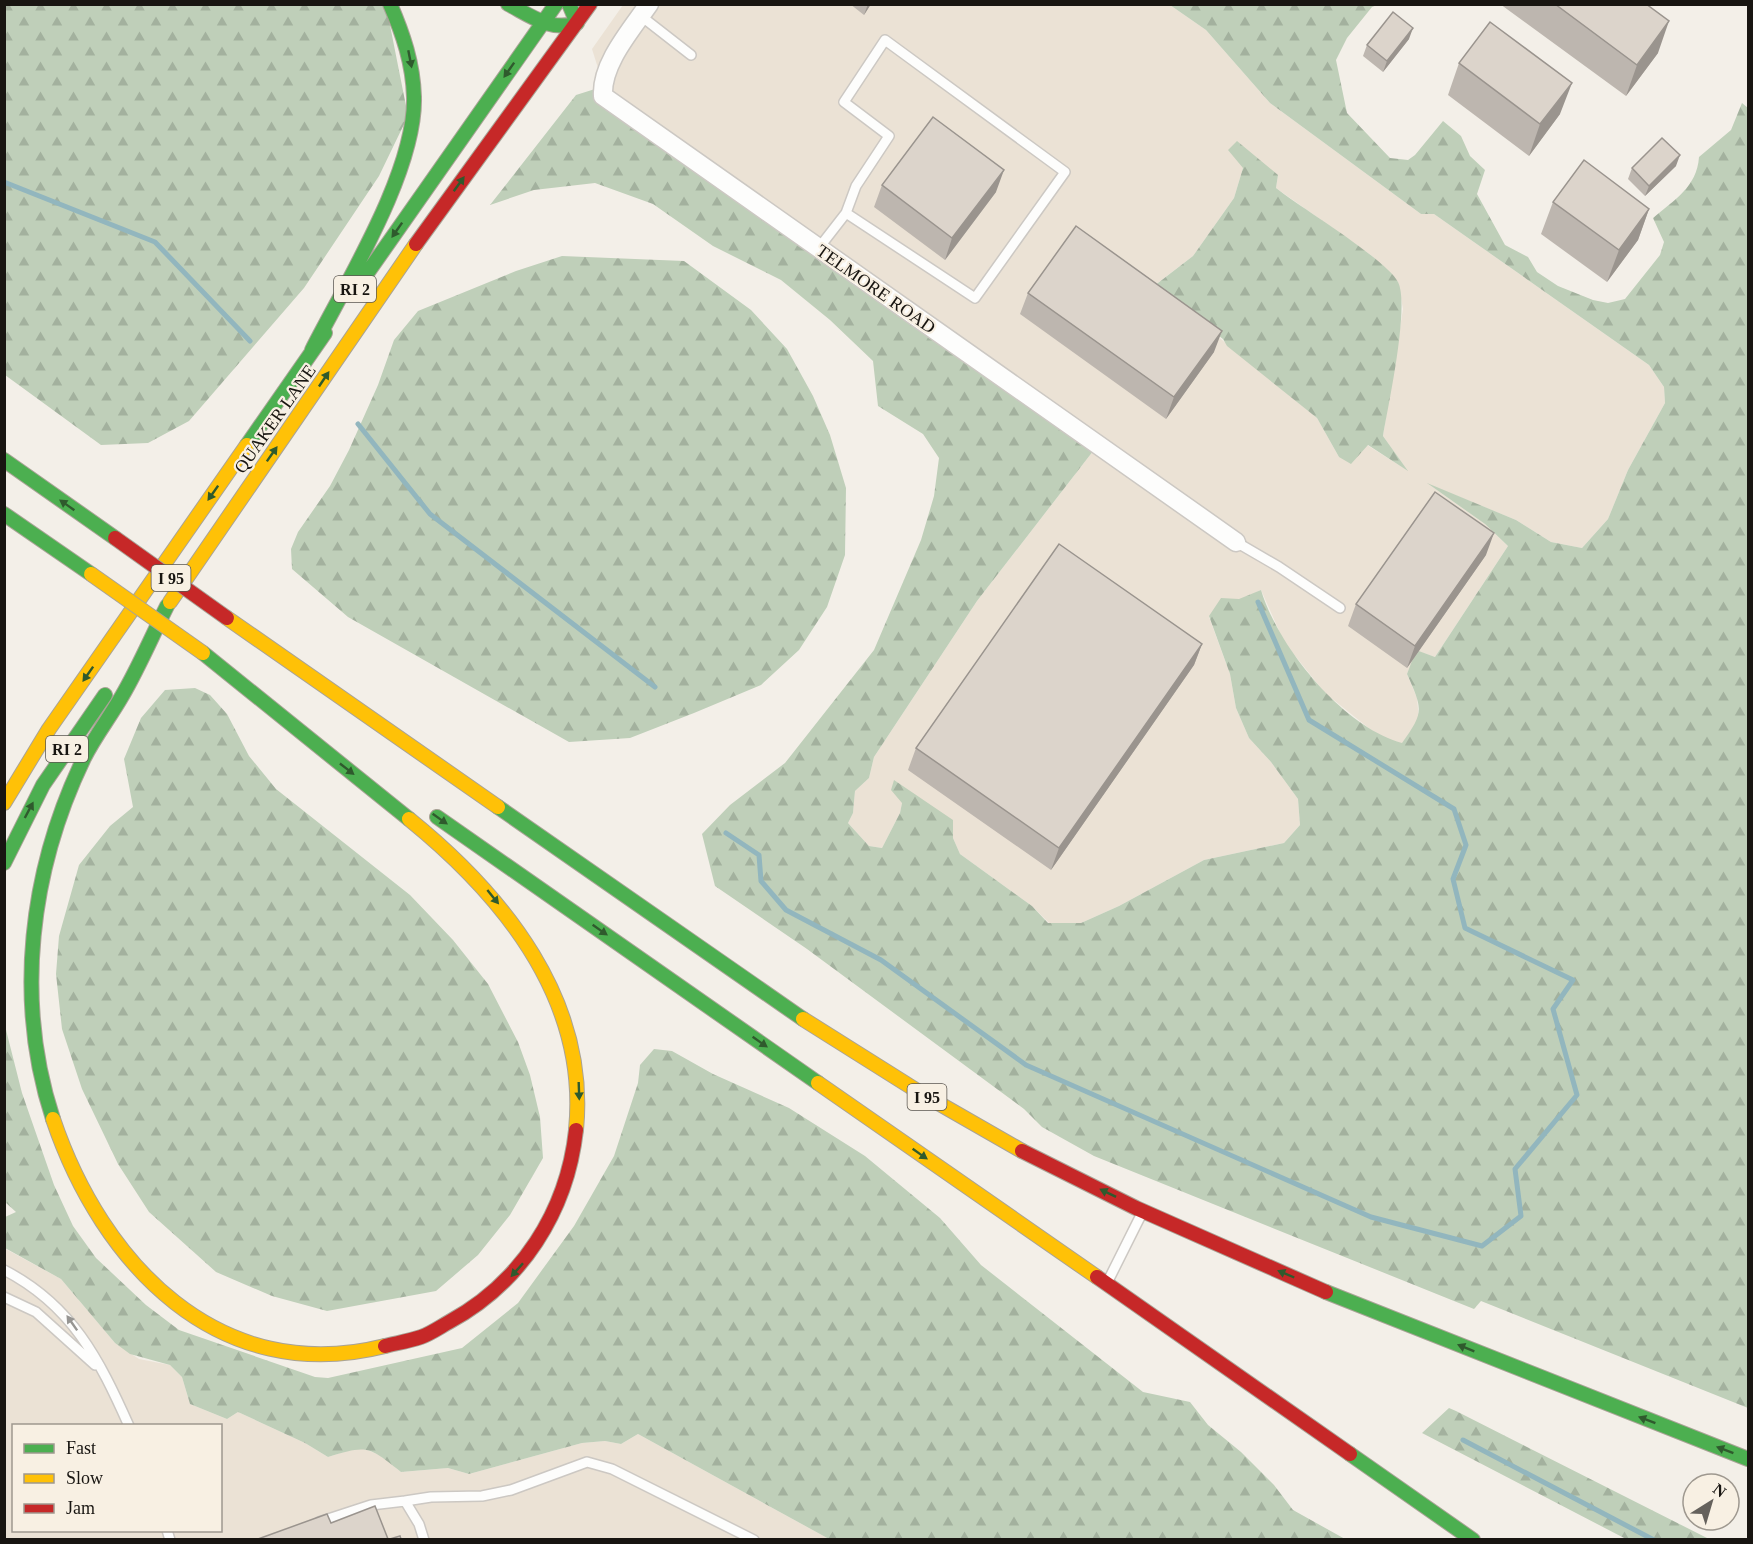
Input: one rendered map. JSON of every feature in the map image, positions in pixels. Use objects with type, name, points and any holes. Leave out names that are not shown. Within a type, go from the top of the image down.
[{"type":"main road","points":[[312,350],[390,198],[407,155],[414,107],[411,62],[405,38],[390,4]]},
{"type":"main road","points":[[508,4],[542,22],[557,27],[577,23],[569,4]]},
{"type":"main road","name":"QUAKER LANE","points":[[4,803],[49,729],[556,4]]},
{"type":"main road","name":"QUAKER LANE","points":[[4,863],[44,785],[440,209],[590,4]]},
{"type":"main road","name":"I 95","points":[[4,460],[790,1011],[877,1067],[961,1116],[1050,1165],[1143,1211],[1340,1297],[1749,1459]]},
{"type":"main road","name":"I 95","points":[[4,514],[379,776]]},
{"type":"main road","points":[[167,606],[121,699],[94,738],[82,764],[56,828],[41,885],[33,939],[31,992],[38,1054],[51,1109],[70,1162],[101,1219],[140,1272],[175,1305],[213,1328],[274,1350],[324,1356],[393,1347],[438,1331],[480,1305],[513,1275],[541,1240],[568,1181],[578,1137],[579,1084],[568,1026],[553,990],[529,948],[495,899],[457,857],[203,653]]},
{"type":"main road","points":[[428,810],[1473,1539]]},
{"type":"street","name":"TELMORE ROAD","points":[[645,10],[602,82],[603,96],[1236,542]]},
{"type":"lane","points":[[645,10],[691,55]]},
{"type":"lane","points":[[818,249],[846,213],[855,186],[890,136],[844,102],[885,40],[1065,172],[975,298],[846,213]]},
{"type":"lane","points":[[1236,542],[1279,567],[1340,608]]},
{"type":"lane","points":[[1106,1285],[1143,1211]]},
{"type":"lane","points":[[4,1270],[26,1281],[56,1304],[71,1320],[103,1373],[128,1424]]},
{"type":"lane","points":[[4,1297],[36,1312],[103,1373]]},
{"type":"lane","points":[[310,1526],[372,1505],[431,1497],[482,1496],[511,1490],[587,1462],[612,1469],[754,1539]]},
{"type":"lane","points":[[405,1501],[419,1524],[424,1539]]},
{"type":"shaded area","points":[[623,5],[1170,5],[1206,30],[1270,103],[1421,214],[1434,214],[1649,365],[1664,387],[1665,403],[1628,470],[1608,519],[1582,548],[1551,542],[1516,520],[1430,485],[1485,524],[1508,546],[1435,657],[1417,651],[1407,674],[1417,698],[1419,720],[1402,744],[1381,738],[1325,693],[1284,642],[1261,590],[1209,617],[1230,674],[1236,708],[1249,738],[1271,762],[1298,799],[1300,825],[1284,843],[1204,860],[1119,906],[1081,923],[1049,923],[1032,906],[960,854],[953,838],[902,803],[900,813],[882,848],[869,846],[848,823],[853,813],[855,791],[869,778],[874,757],[977,601],[1097,446],[608,100],[592,49]],"holes":[[[1243,168],[1278,175],[1276,188],[1372,256],[1398,282],[1403,309],[1383,436],[1407,470],[1367,445],[1339,457],[1317,418],[1155,285],[1193,256],[1234,198]]]},
{"type":"shaded area","points":[[4,1248],[61,1279],[115,1343],[139,1359],[170,1365],[182,1377],[190,1404],[227,1419],[238,1412],[305,1443],[328,1457],[359,1447],[380,1455],[401,1472],[448,1468],[469,1474],[582,1443],[605,1441],[621,1444],[638,1434],[829,1539],[5,1539]]},
{"type":"green space","points":[[5,5],[386,5],[408,116],[379,176],[304,288],[189,421],[148,443],[101,445],[5,375]]},
{"type":"green space","points":[[1170,5],[1377,5],[1372,7],[1347,38],[1336,60],[1347,113],[1390,158],[1408,160],[1415,155],[1443,121],[1461,136],[1470,156],[1485,170],[1477,194],[1505,245],[1528,257],[1537,272],[1558,286],[1593,300],[1608,303],[1625,299],[1660,255],[1664,242],[1653,218],[1689,185],[1694,177],[1699,157],[1731,130],[1742,103],[1748,108],[1748,1408],[1481,1301],[1474,1309],[1094,1156],[1042,1127],[1024,1109],[807,949],[715,886],[702,834],[730,805],[785,763],[874,650],[921,540],[934,496],[939,458],[923,434],[878,406],[873,361],[830,320],[781,280],[713,246],[653,204],[595,183],[534,190],[490,205],[576,95],[595,89],[1097,446],[977,601],[874,757],[869,778],[855,791],[853,813],[848,823],[869,846],[882,848],[900,813],[902,803],[891,790],[894,780],[953,820],[953,838],[960,854],[1032,906],[1048,923],[1081,923],[1119,906],[1204,860],[1284,843],[1300,825],[1298,799],[1271,762],[1249,738],[1236,708],[1230,674],[1209,616],[1221,598],[1239,599],[1261,590],[1282,636],[1316,682],[1336,703],[1357,720],[1380,734],[1402,743],[1414,724],[1419,710],[1407,674],[1416,650],[1435,657],[1508,546],[1485,524],[1427,483],[1516,520],[1551,542],[1582,548],[1608,519],[1628,470],[1665,403],[1664,387],[1649,365],[1434,214],[1421,214],[1270,103],[1206,30]]},
{"type":"green space","points":[[1237,141],[1278,175],[1276,188],[1361,247],[1398,282],[1401,294],[1400,333],[1383,436],[1408,471],[1368,445],[1351,464],[1339,457],[1317,418],[1227,346],[1223,339],[1154,286],[1193,256],[1234,198],[1243,168],[1228,150]]},
{"type":"green space","points":[[562,256],[684,261],[751,310],[787,349],[813,396],[830,435],[846,488],[845,555],[827,607],[799,650],[761,685],[630,738],[569,742],[348,617],[292,569],[291,549],[298,532],[330,486],[349,450],[378,385],[394,340],[418,311],[516,271]]},
{"type":"green space","points":[[195,688],[210,695],[227,714],[249,756],[276,789],[410,895],[453,940],[488,984],[518,1042],[530,1075],[540,1117],[543,1158],[510,1215],[478,1255],[436,1291],[327,1311],[272,1296],[216,1272],[149,1212],[118,1164],[82,1089],[62,1029],[56,974],[59,936],[79,865],[110,826],[133,807],[124,759],[141,718],[165,690]]},
{"type":"green space","points":[[4,1022],[22,1093],[54,1185],[73,1226],[96,1258],[146,1305],[179,1330],[315,1377],[328,1378],[462,1348],[518,1303],[574,1226],[614,1156],[638,1083],[640,1065],[654,1049],[672,1051],[713,1074],[789,1108],[865,1156],[940,1218],[981,1265],[1143,1392],[1190,1402],[1208,1425],[1241,1452],[1274,1485],[1293,1510],[1345,1539],[829,1539],[638,1434],[621,1444],[605,1441],[582,1443],[469,1474],[448,1468],[401,1472],[367,1450],[328,1457],[305,1443],[238,1412],[227,1419],[190,1404],[182,1377],[170,1365],[130,1354],[115,1343],[61,1279],[5,1248],[5,1217],[16,1212],[5,1202]]},
{"type":"green space","points":[[1449,1408],[1681,1525],[1681,1532],[1695,1532],[1709,1539],[1626,1539],[1422,1433]]},
{"type":"building","points":[[1555,4],[1646,4],[1669,21],[1637,65]]},
{"type":"building","points":[[1393,12],[1413,28],[1387,61],[1367,45]]},
{"type":"building","points":[[1490,22],[1572,83],[1540,124],[1459,63]]},
{"type":"building","points":[[933,117],[1004,170],[952,238],[882,185]]},
{"type":"building","points":[[1662,138],[1680,155],[1649,186],[1632,168]]},
{"type":"building","points":[[1584,160],[1649,209],[1619,250],[1553,202]]},
{"type":"building","points":[[1076,226],[1222,331],[1174,397],[1028,293]]},
{"type":"building","points":[[1435,492],[1494,533],[1415,646],[1356,604]]},
{"type":"building","points":[[1059,544],[1202,644],[1059,848],[916,748]]},
{"type":"building","points":[[375,1506],[388,1539],[258,1539],[327,1514],[331,1523]]},
{"type":"waterway","points":[[4,182],[155,242],[250,341]]},
{"type":"waterway","points":[[358,424],[430,514],[655,687]]},
{"type":"waterway","points":[[726,833],[759,855],[761,881],[786,910],[881,960],[1026,1065],[1371,1217],[1482,1246],[1521,1216],[1515,1169],[1577,1095],[1553,1009],[1573,980],[1465,928],[1453,879],[1466,845],[1454,809],[1309,720],[1258,602]]},
{"type":"waterway","points":[[1463,1440],[1654,1540]]},
{"type":"traffic: fast","points":[[312,350],[360,260],[392,192],[412,126],[414,97],[412,72],[403,38],[390,4]]},
{"type":"traffic: fast","points":[[508,4],[533,18],[558,26],[577,23],[569,4]]},
{"type":"traffic: fast","points":[[354,292],[556,4]]},
{"type":"traffic: fast","points":[[247,445],[325,333]]},
{"type":"traffic: fast","points":[[4,460],[115,538]]},
{"type":"traffic: fast","points":[[4,514],[91,574]]},
{"type":"traffic: fast","points":[[53,1119],[41,1074],[34,1028],[31,982],[40,890],[51,845],[84,758],[128,685],[167,606]]},
{"type":"traffic: fast","points":[[203,653],[409,819]]},
{"type":"traffic: fast","points":[[4,863],[43,785],[105,695]]},
{"type":"traffic: fast","points":[[498,807],[803,1019]]},
{"type":"traffic: fast","points":[[437,817],[818,1083]]},
{"type":"traffic: fast","points":[[1326,1292],[1748,1459]]},
{"type":"traffic: fast","points":[[1350,1454],[1473,1540]]},
{"type":"traffic: slow","points":[[170,602],[416,244]]},
{"type":"traffic: slow","points":[[4,803],[49,729],[247,445]]},
{"type":"traffic: slow","points":[[91,574],[203,653]]},
{"type":"traffic: slow","points":[[227,618],[498,807]]},
{"type":"traffic: slow","points":[[409,819],[477,882],[507,917],[533,955],[554,995],[569,1038],[576,1083],[576,1130]]},
{"type":"traffic: slow","points":[[803,1019],[919,1092],[1022,1151]]},
{"type":"traffic: slow","points":[[818,1083],[1097,1277]]},
{"type":"traffic: slow","points":[[53,1119],[75,1172],[102,1222],[136,1266],[175,1303],[220,1331],[270,1349],[325,1354],[385,1346]]},
{"type":"traffic: jam","points":[[416,244],[590,4]]},
{"type":"traffic: jam","points":[[115,538],[227,618]]},
{"type":"traffic: jam","points":[[385,1346],[421,1337],[449,1322],[475,1306],[518,1266],[551,1217],[571,1160],[576,1130]]},
{"type":"traffic: jam","points":[[1022,1151],[1136,1208],[1326,1292]]},
{"type":"traffic: jam","points":[[1097,1277],[1350,1454]]}]
